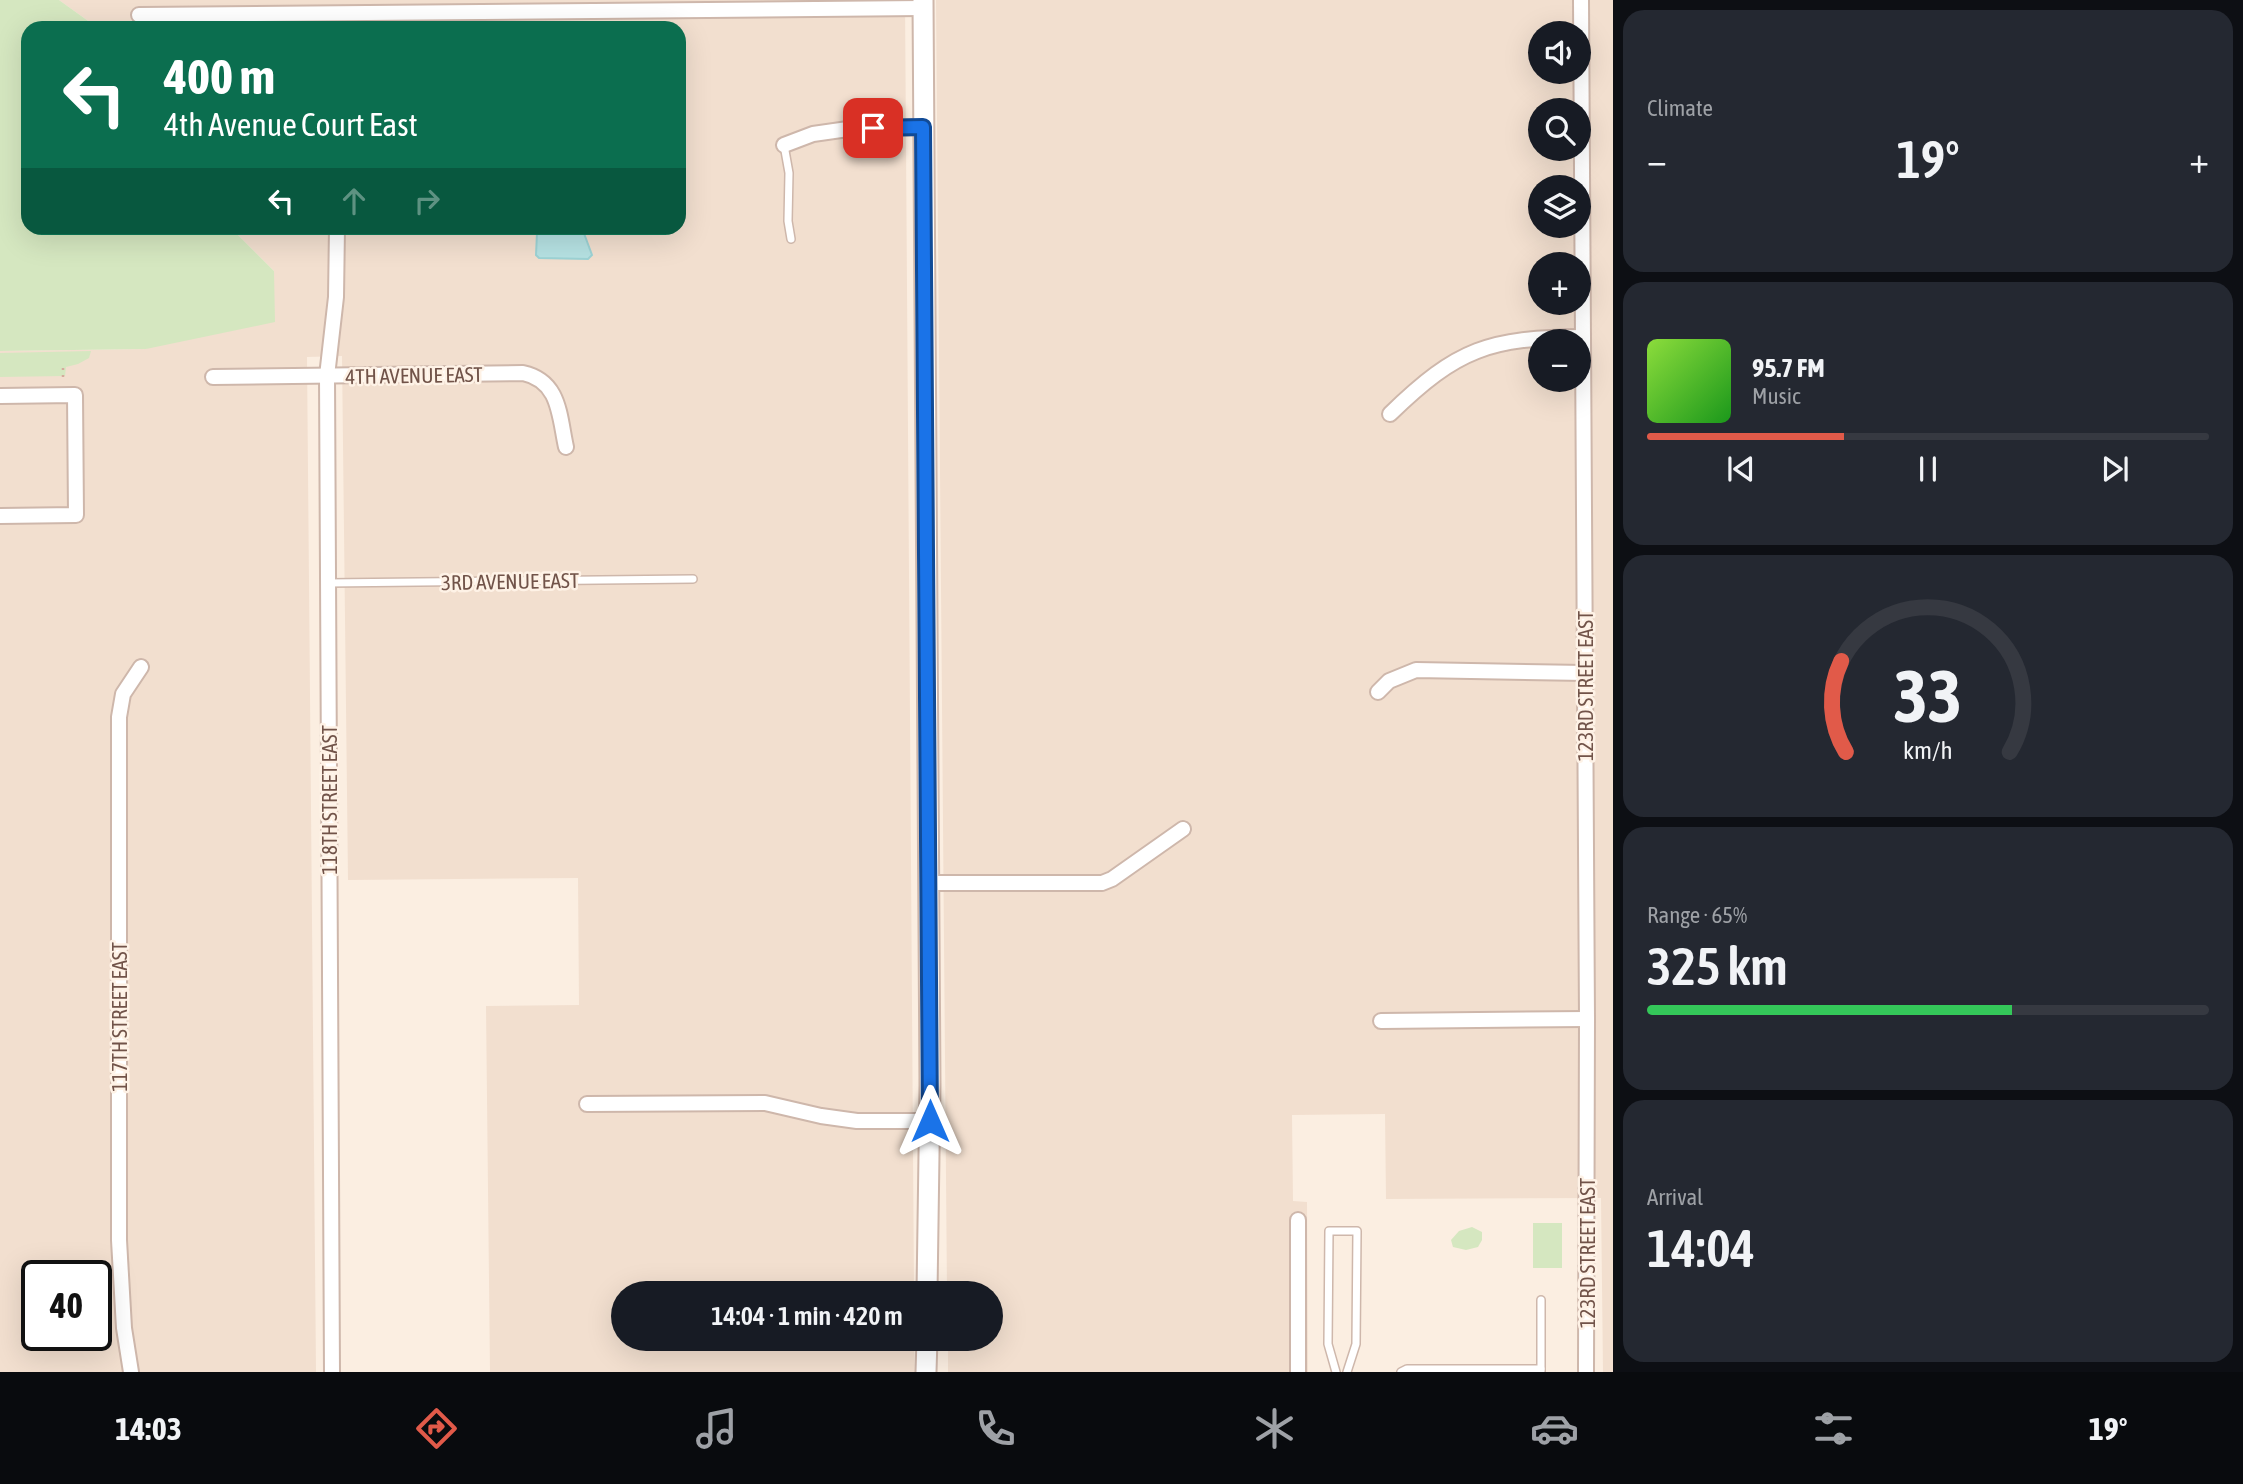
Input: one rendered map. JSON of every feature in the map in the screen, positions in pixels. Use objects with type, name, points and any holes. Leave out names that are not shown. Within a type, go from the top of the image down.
[{"type":"street","name":"123RD STREET EAST","points":[[1581,0],[1583,329]]},
{"type":"street","points":[[139,16],[923,4],[930,1121],[927,1281]]},
{"type":"street","points":[[783,145],[813,134],[848,129],[923,127]]},
{"type":"street","name":"118TH STREET EAST","points":[[332,1372],[327,376],[337,276],[337,235]]},
{"type":"street","points":[[1390,414],[1440,369],[1483,348],[1528,340]]},
{"type":"street","name":"4TH AVENUE EAST","points":[[213,377],[534,375],[551,389],[558,407],[566,447]]},
{"type":"street","name":"123RD STREET EAST","points":[[1583,392],[1586,1372]]},
{"type":"street","points":[[0,396],[75,394],[76,515],[0,516]]},
{"type":"street","name":"117TH STREET EAST","points":[[131,1372],[124,1328],[119,1240],[119,718],[123,694],[141,667]]},
{"type":"street","points":[[1378,692],[1389,681],[1416,670],[1585,673]]},
{"type":"street","points":[[929,883],[1102,883],[1112,879],[1183,829]]},
{"type":"street","points":[[1381,1021],[1587,1018]]},
{"type":"street","points":[[587,1104],[765,1103],[856,1121],[930,1121]]},
{"type":"street","points":[[1298,1220],[1298,1372]]},
{"type":"street","points":[[926,1372],[927,1351]]},
{"type":"lane","points":[[783,145],[789,173],[787,212],[791,239]]},
{"type":"lane","name":"3RD AVENUE EAST","points":[[328,583],[692,579]]},
{"type":"lane","points":[[1336,1372],[1328,1344],[1329,1231],[1357,1231],[1356,1344],[1347,1372]]},
{"type":"lane","points":[[1401,1372],[1407,1369],[1541,1371],[1541,1300]]},
{"type":"path","points":[[63,369],[63,379]]},
{"type":"shaded area","points":[[59,0],[905,0],[914,1281],[611,1281],[611,1351],[914,1351],[915,1372],[490,1372],[486,1006],[579,1005],[578,878],[348,880],[342,356],[307,357],[316,1372],[0,1372],[0,351],[146,349],[274,271],[238,235],[686,235],[686,21],[88,21]]},
{"type":"shaded area","points":[[936,0],[1613,0],[1613,1372],[1603,1372],[1601,1198],[1386,1199],[1385,1114],[1292,1115],[1293,1201],[1307,1202],[1308,1372],[948,1372],[948,1351],[1003,1351],[1003,1281],[947,1281]]},
{"type":"green space","points":[[0,0],[59,0],[88,21],[21,21],[21,235],[238,235],[274,271],[275,322],[146,349],[0,351]]},
{"type":"green space","points":[[91,351],[89,358],[66,367],[65,376],[0,377],[0,353]]},
{"type":"green space","points":[[1533,1223],[1562,1223],[1562,1268],[1533,1268]]},
{"type":"green space","points":[[1472,1227],[1482,1232],[1478,1247],[1466,1250],[1453,1247],[1451,1240],[1459,1231]]},
{"type":"water","points":[[537,235],[585,235],[592,255],[588,259],[539,258],[536,255]]},
{"type":"route","points":[[873,128],[923,127],[930,1121]]}]
